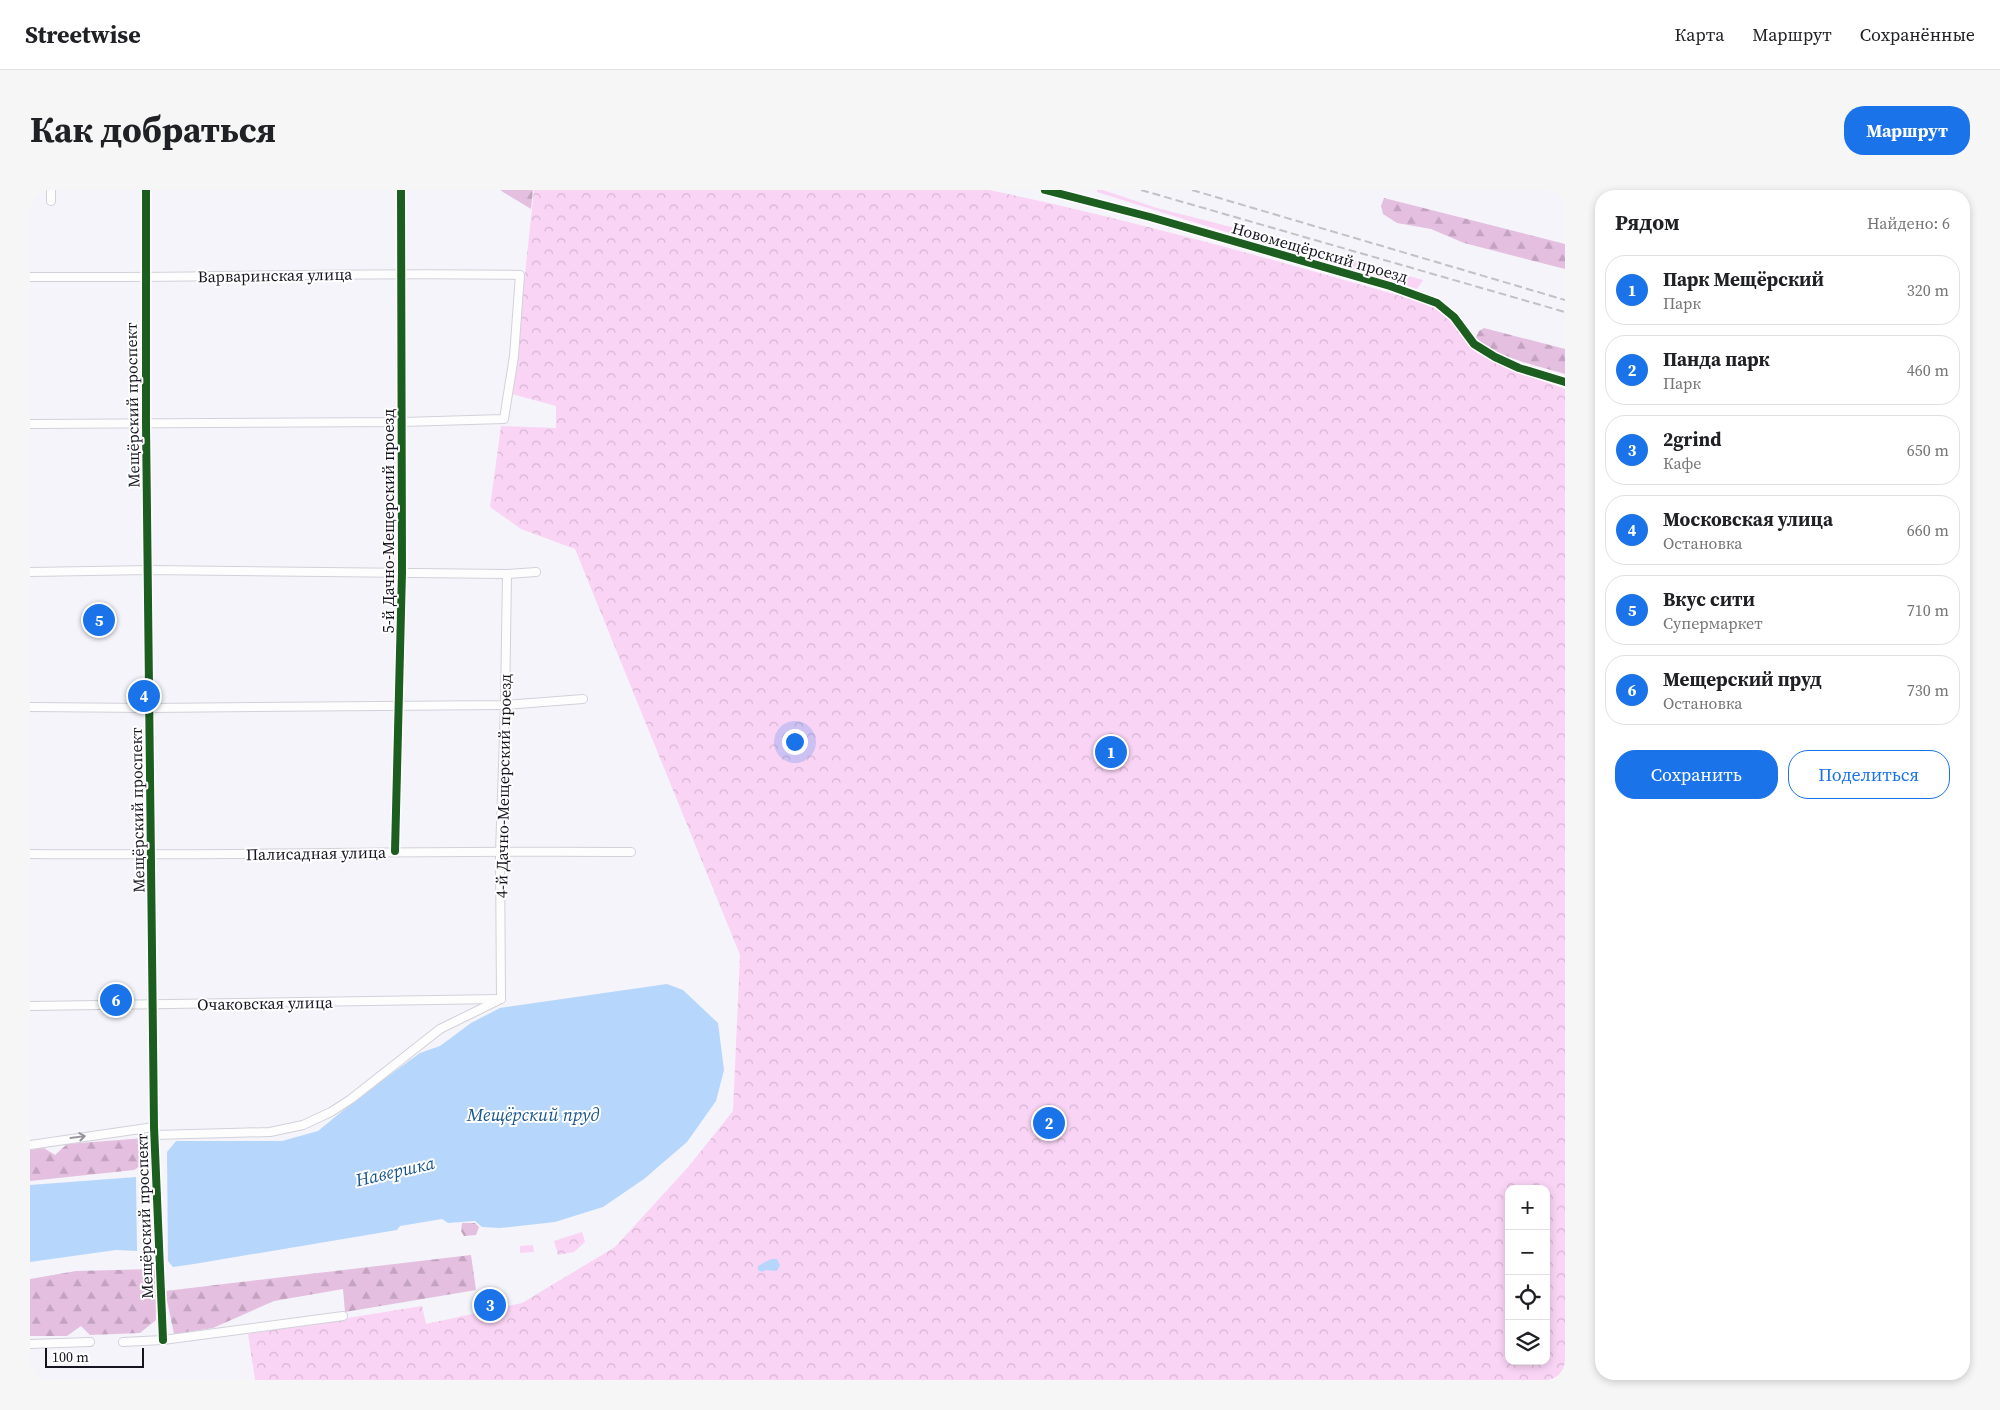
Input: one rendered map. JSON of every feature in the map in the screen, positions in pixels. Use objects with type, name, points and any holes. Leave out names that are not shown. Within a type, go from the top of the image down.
[{"type":"street","points":[[51,190],[51,201]]},
{"type":"street","name":"Мещёрский проспект","points":[[146,190],[146,424],[154,1135],[163,1340]]},
{"type":"street","name":"5-й Дачно-Мещерский проезд","points":[[395,851],[402,572],[401,190]]},
{"type":"street","name":"Новомещёрский проезд","points":[[1045,190],[1150,217],[1428,298],[1447,310],[1480,348],[1508,364],[1565,382]]},
{"type":"street","name":"Варваринская улица","points":[[30,277],[145,278],[400,273],[520,275],[514,356],[504,419],[402,422]]},
{"type":"street","points":[[30,424],[402,422]]},
{"type":"street","points":[[30,572],[148,570],[507,574],[536,572]]},
{"type":"street","name":"4-й Дачно-Мещерский проезд","points":[[501,999],[500,853],[507,574]]},
{"type":"street","points":[[30,707],[149,708],[505,705],[582,699]]},
{"type":"street","name":"Палисадная улица","points":[[30,854],[151,855],[395,851],[500,853],[631,852]]},
{"type":"street","points":[[154,1135],[270,1132],[303,1125],[331,1112],[351,1099],[440,1029],[501,999]]},
{"type":"street","name":"Очаковская улица","points":[[30,1006],[501,999]]},
{"type":"street","points":[[30,1145],[154,1127]]},
{"type":"street","points":[[123,1342],[163,1340],[343,1316]]},
{"type":"street","points":[[30,1344],[90,1342]]},
{"type":"green space","points":[[500,190],[533,190],[531,209]]},
{"type":"green space","points":[[534,190],[989,190],[1150,227],[1415,300],[1446,314],[1476,352],[1523,374],[1565,389],[1565,1380],[255,1380],[248,1334],[422,1306],[426,1324],[522,1303],[615,1247],[689,1166],[733,1111],[740,955],[575,549],[521,529],[490,507],[501,426],[556,428],[556,406],[512,394]]},
{"type":"green space","points":[[1097,190],[1103,190],[1157,208],[1290,242],[1423,280],[1417,289],[1137,205],[1097,192]]},
{"type":"green space","points":[[1384,198],[1565,244],[1565,269],[1464,243],[1431,229],[1397,223],[1383,214],[1381,206]]},
{"type":"green space","points":[[1484,328],[1565,349],[1565,374],[1517,360],[1493,350],[1476,337],[1479,331]]},
{"type":"green space","points":[[145,1138],[150,1145],[150,1160],[134,1170],[30,1181],[30,1150],[44,1148],[55,1155],[67,1144]]},
{"type":"green space","points":[[462,1223],[475,1223],[479,1227],[476,1235],[464,1236],[461,1231]]},
{"type":"green space","points":[[582,1232],[585,1242],[574,1252],[558,1255],[554,1241]]},
{"type":"green space","points":[[533,1245],[534,1252],[520,1253],[520,1246]]},
{"type":"green space","points":[[471,1255],[476,1290],[345,1312],[343,1289],[274,1301],[213,1328],[174,1334],[165,1291]]},
{"type":"green space","points":[[155,1269],[156,1320],[140,1333],[90,1335],[81,1326],[67,1336],[30,1336],[30,1279],[76,1271]]},
{"type":"water","name":"Мещёрский пруд","points":[[667,984],[683,990],[718,1023],[724,1070],[716,1101],[687,1142],[644,1179],[603,1207],[555,1222],[500,1228],[482,1227],[475,1221],[448,1223],[442,1219],[400,1226],[397,1230],[194,1264],[173,1267],[168,1261],[167,1152],[176,1141],[282,1141],[318,1131],[362,1095],[420,1053],[440,1046],[471,1023],[500,1008]]},
{"type":"water","points":[[136,1177],[137,1251],[116,1250],[30,1262],[30,1185]]},
{"type":"water","points":[[771,1259],[777,1259],[780,1265],[777,1271],[766,1270],[762,1272],[758,1270],[758,1266]]},
{"type":"railway","points":[[1141,190],[1565,312]]},
{"type":"railway","points":[[1192,190],[1565,300]]},
{"type":"cycle path","points":[[146,190],[146,424],[154,1127],[163,1340]]},
{"type":"cycle path","points":[[395,851],[402,572],[401,190]]},
{"type":"cycle path","points":[[1045,190],[1150,217],[1390,286],[1437,303],[1454,317],[1474,344],[1495,357],[1519,368],[1565,382]]},
{"type":"place","name":"Вкус сити","points":[[99,620]]},
{"type":"place","name":"Московская улица","points":[[144,696]]},
{"type":"place","name":"Парк Мещёрский","points":[[1111,752]]},
{"type":"place","name":"Мещерский пруд","points":[[116,1000]]},
{"type":"place","name":"Панда парк","points":[[1049,1123]]},
{"type":"place","name":"2grind","points":[[490,1305]]},
{"type":"water label","name":"Навершка","points":[[395,1171]]}]
